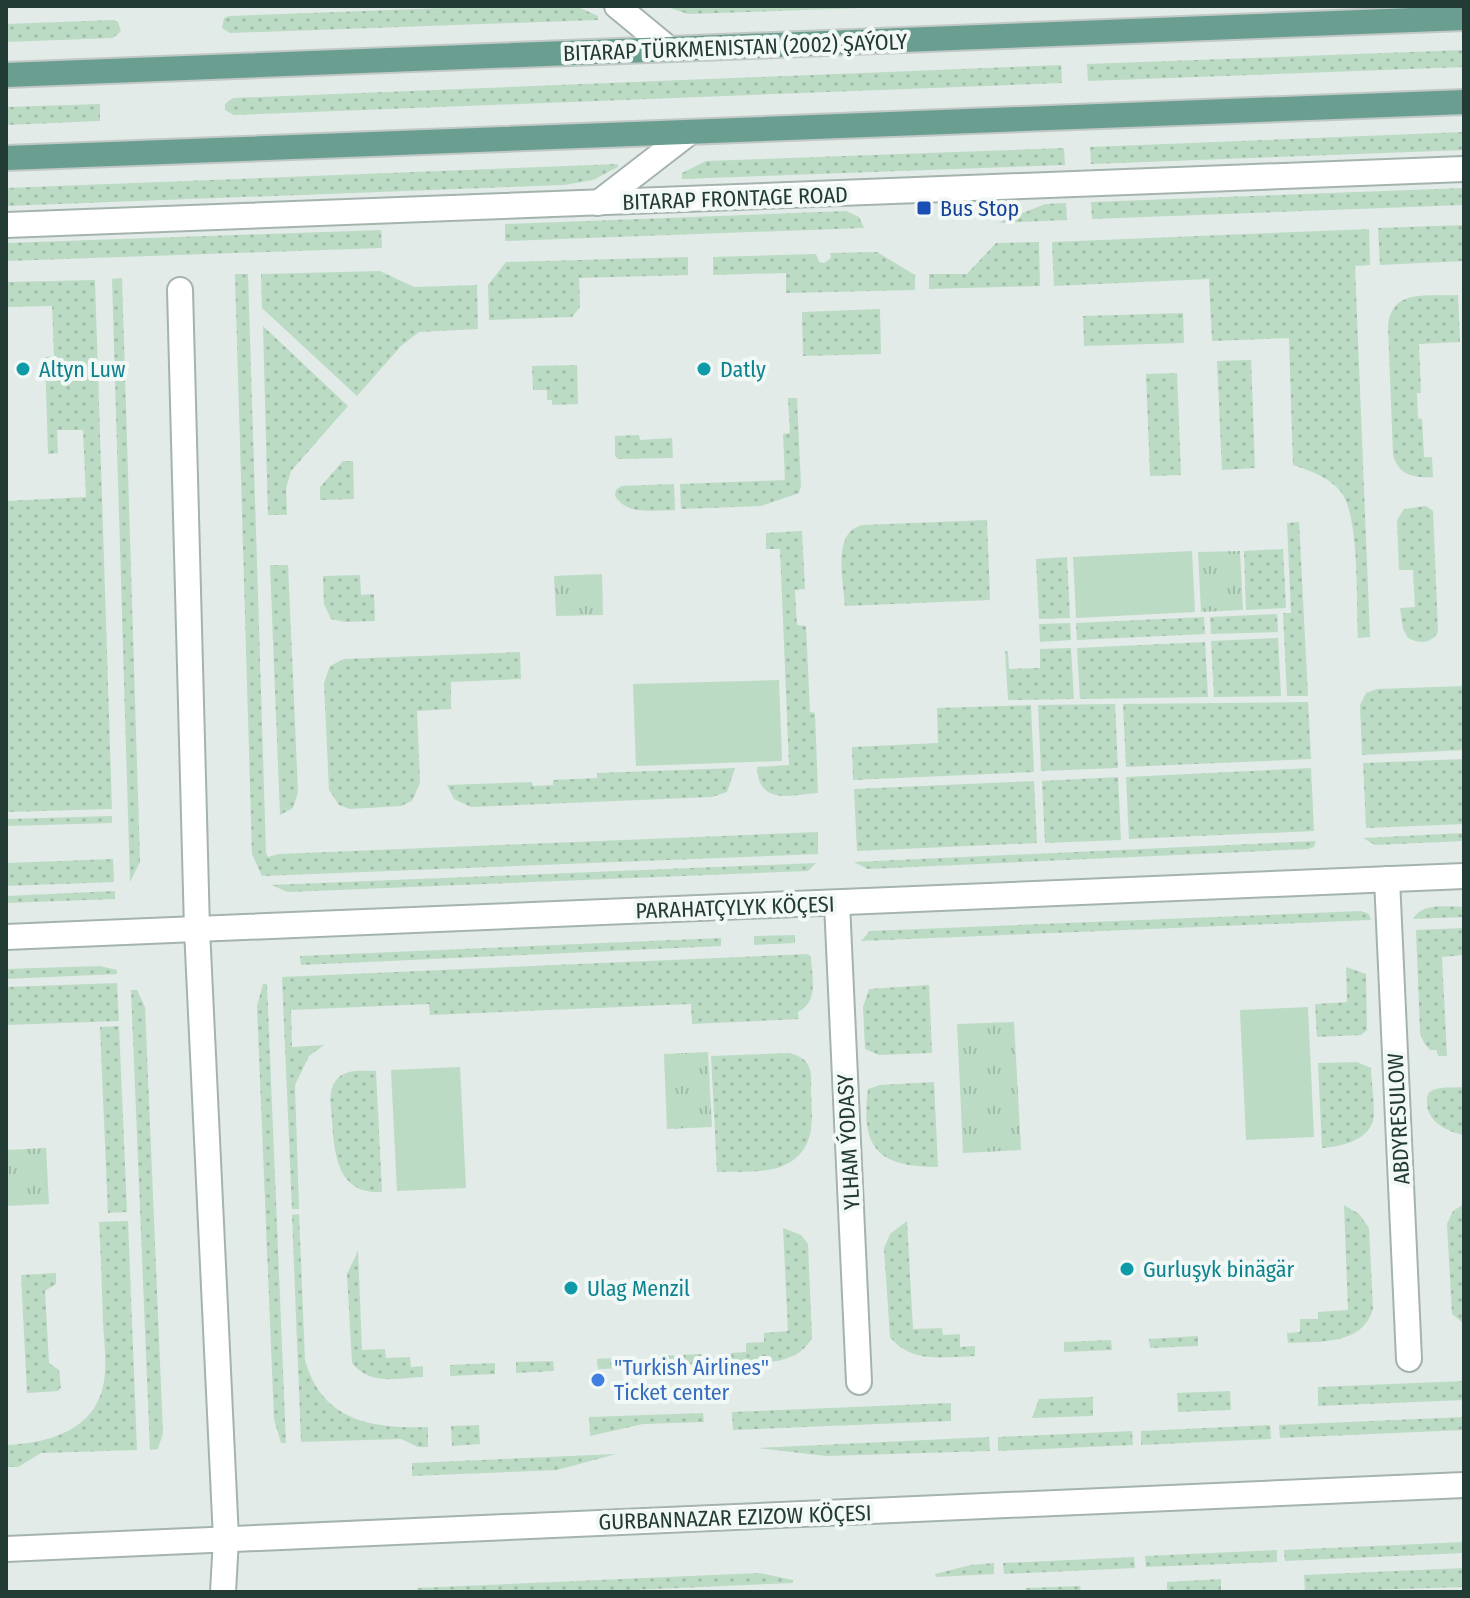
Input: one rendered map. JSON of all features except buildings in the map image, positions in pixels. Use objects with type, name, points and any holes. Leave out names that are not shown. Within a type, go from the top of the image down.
[{"type":"main road","name":"BITARAP TÜRKMENISTAN (2002) ŞAÝOLY","points":[[6,75],[1464,18]]},
{"type":"main road","points":[[6,158],[1464,102]]},
{"type":"street","points":[[617,6],[669,49]]},
{"type":"street","points":[[598,203],[690,132]]},
{"type":"street","name":"BITARAP FRONTAGE ROAD","points":[[6,225],[1464,169]]},
{"type":"street","points":[[180,290],[197,929],[226,1539],[223,1592]]},
{"type":"street","name":"PARAHATÇYLYK KÖÇESI","points":[[6,937],[1464,876]]},
{"type":"street","name":"ABDYRESULOW","points":[[1387,879],[1409,1359]]},
{"type":"street","name":"YLHAM ÝODASY","points":[[837,903],[859,1382]]},
{"type":"street","name":"GURBANNAZAR EZIZOW KÖÇESI","points":[[6,1549],[1464,1485]]},
{"type":"green space","points":[[576,6],[598,16],[598,20],[230,33],[222,28],[224,18],[229,16]]},
{"type":"green space","points":[[664,6],[921,6],[688,14]]},
{"type":"green space","points":[[118,22],[121,31],[113,38],[6,42],[6,24]]},
{"type":"green space","points":[[1464,50],[1464,67],[1088,81],[1087,64]]},
{"type":"green space","points":[[1061,65],[1062,83],[234,115],[225,110],[225,104],[233,98]]},
{"type":"green space","points":[[100,104],[100,121],[6,125],[6,107]]},
{"type":"green space","points":[[1464,132],[1464,150],[1091,164],[1090,147]]},
{"type":"green space","points":[[1064,148],[1065,165],[682,179],[682,173],[706,161]]},
{"type":"green space","points":[[618,164],[618,167],[593,180],[564,185],[6,206],[6,188]]},
{"type":"green space","points":[[1464,188],[1464,205],[1092,219],[1091,202]]},
{"type":"green space","points":[[1066,203],[1067,220],[998,223],[1045,204]]},
{"type":"green space","points":[[846,211],[859,217],[864,228],[505,241],[505,224]]},
{"type":"green space","points":[[1464,225],[1464,261],[1380,265],[1378,228]]},
{"type":"green space","points":[[1369,229],[1370,265],[1355,266],[1370,637],[1358,638],[1354,540],[1347,504],[1331,482],[1293,465],[1289,338],[1212,341],[1209,279],[1054,286],[1052,242]]},
{"type":"green space","points":[[381,230],[382,248],[6,261],[6,243]]},
{"type":"green space","points":[[1039,242],[1040,286],[929,289],[929,274],[967,274],[996,243]]},
{"type":"green space","points":[[877,252],[915,275],[915,290],[786,293],[786,273],[713,275],[713,257],[816,254],[819,262],[824,263],[831,258],[830,253]]},
{"type":"green space","points":[[688,257],[688,275],[579,278],[580,307],[572,317],[489,320],[488,285],[506,262]]},
{"type":"green space","points":[[380,271],[414,287],[477,285],[478,329],[419,332],[401,346],[357,396],[262,308],[261,274]]},
{"type":"green space","points":[[235,274],[248,274],[268,857],[279,854],[818,832],[818,854],[262,876],[252,854]]},
{"type":"green space","points":[[122,278],[140,862],[130,882],[112,279]]},
{"type":"green space","points":[[95,280],[112,809],[6,812],[6,501],[86,497],[83,430],[57,430],[58,453],[48,454],[45,357],[54,356],[52,306],[6,307],[6,282]]},
{"type":"green space","points":[[1424,295],[1458,295],[1460,342],[1419,344],[1421,393],[1417,393],[1418,418],[1422,419],[1424,457],[1432,457],[1433,477],[1414,476],[1399,467],[1393,455],[1388,326],[1396,305],[1404,300]]},
{"type":"green space","points":[[880,309],[881,354],[803,356],[802,312]]},
{"type":"green space","points":[[1183,313],[1184,343],[1084,346],[1083,316]]},
{"type":"green space","points":[[263,326],[348,406],[291,471],[286,488],[287,515],[268,515]]},
{"type":"green space","points":[[1251,360],[1255,468],[1222,470],[1217,361]]},
{"type":"green space","points":[[577,365],[578,404],[552,405],[552,400],[547,400],[547,390],[533,390],[532,366]]},
{"type":"green space","points":[[1177,373],[1181,475],[1150,476],[1146,374]]},
{"type":"green space","points":[[788,398],[797,398],[799,493],[761,506],[681,509],[680,484],[785,480],[783,434],[790,433]]},
{"type":"green space","points":[[639,435],[640,440],[672,438],[673,458],[618,459],[615,456],[615,436]]},
{"type":"green space","points":[[343,461],[353,461],[354,499],[320,500],[320,487]]},
{"type":"green space","points":[[674,484],[675,510],[634,509],[615,496],[621,486]]},
{"type":"green space","points":[[1426,506],[1433,511],[1438,632],[1429,641],[1421,642],[1408,638],[1403,629],[1400,608],[1415,607],[1413,570],[1399,570],[1397,520],[1404,509]]},
{"type":"green space","points":[[987,520],[990,600],[845,606],[843,547],[853,529],[863,525]]},
{"type":"green space","points":[[1299,522],[1308,696],[1287,696],[1283,613],[1291,613],[1287,523]]},
{"type":"green space","points":[[802,531],[805,589],[795,590],[797,625],[806,626],[810,712],[815,713],[818,793],[787,796],[770,793],[763,788],[757,767],[789,765],[780,549],[766,549],[766,533]]},
{"type":"green space","points":[[1283,549],[1286,608],[1246,610],[1244,551]]},
{"type":"green space","points":[[1192,551],[1195,612],[1076,618],[1073,557]]},
{"type":"green space","points":[[1240,551],[1243,610],[1201,612],[1198,552]]},
{"type":"green space","points":[[1067,557],[1070,618],[1039,619],[1036,559]]},
{"type":"green space","points":[[270,565],[288,565],[298,792],[293,808],[280,815]]},
{"type":"green space","points":[[602,574],[603,615],[556,616],[554,576]]},
{"type":"green space","points":[[360,575],[361,595],[374,594],[375,621],[331,619],[324,604],[323,576]]},
{"type":"green space","points":[[1277,614],[1278,632],[1211,634],[1210,617]]},
{"type":"green space","points":[[1204,617],[1205,634],[1077,640],[1076,623]]},
{"type":"green space","points":[[1070,623],[1071,640],[1040,642],[1039,624]]},
{"type":"green space","points":[[1278,638],[1281,696],[1214,697],[1211,641]]},
{"type":"green space","points":[[1205,642],[1208,697],[1080,699],[1077,648]]},
{"type":"green space","points":[[1071,648],[1074,699],[1008,700],[1005,651],[1008,651],[1009,669],[1040,668],[1040,649]]},
{"type":"green space","points":[[520,652],[521,679],[451,682],[451,709],[417,711],[420,783],[412,801],[401,806],[350,809],[339,805],[329,790],[324,683],[330,666],[344,659]]},
{"type":"green space","points":[[779,680],[782,761],[636,766],[633,684]]},
{"type":"green space","points":[[1464,686],[1464,750],[1362,755],[1360,705],[1366,693],[1377,689]]},
{"type":"green space","points":[[1308,702],[1311,759],[1126,767],[1123,704]]},
{"type":"green space","points":[[1115,704],[1118,768],[1041,771],[1038,705]]},
{"type":"green space","points":[[1031,705],[1034,772],[853,780],[852,747],[938,743],[937,708]]},
{"type":"green space","points":[[1464,759],[1464,824],[1366,828],[1363,763]]},
{"type":"green space","points":[[735,768],[727,792],[712,797],[471,807],[454,799],[447,785],[532,782],[533,786],[553,785],[553,780],[597,778],[597,773]]},
{"type":"green space","points":[[1311,768],[1314,831],[1129,839],[1126,777]]},
{"type":"green space","points":[[1118,777],[1121,840],[1045,843],[1042,781]]},
{"type":"green space","points":[[1034,781],[1037,843],[857,851],[854,789]]},
{"type":"green space","points":[[112,816],[112,823],[6,826],[6,819]]},
{"type":"green space","points":[[1464,833],[1464,841],[1375,845],[1363,838]]},
{"type":"green space","points":[[1316,841],[1314,847],[1308,849],[868,869],[854,862]]},
{"type":"green space","points":[[113,859],[114,882],[6,886],[6,863]]},
{"type":"green space","points":[[816,863],[808,871],[288,892],[271,885]]},
{"type":"green space","points":[[115,891],[115,899],[6,903],[6,896]]},
{"type":"green space","points":[[1464,907],[1464,917],[1413,919],[1429,908]]},
{"type":"green space","points":[[1361,911],[1369,914],[1371,920],[861,941],[870,931]]},
{"type":"green space","points":[[1464,928],[1464,955],[1442,957],[1447,1056],[1438,1056],[1437,1050],[1430,1050],[1424,1043],[1420,1033],[1416,930]]},
{"type":"green space","points":[[795,935],[795,943],[754,945],[754,936]]},
{"type":"green space","points":[[721,938],[721,946],[301,965],[300,956]]},
{"type":"green space","points":[[808,954],[811,957],[813,988],[809,1002],[798,1012],[799,1019],[692,1024],[691,1004],[430,1015],[429,1004],[291,1010],[292,1047],[324,1045],[309,1056],[295,1085],[299,1209],[292,1209],[282,977]]},
{"type":"green space","points":[[100,966],[117,970],[117,974],[6,979],[6,969]]},
{"type":"green space","points":[[1346,967],[1366,974],[1367,1030],[1361,1035],[1317,1037],[1315,1004],[1347,1002]]},
{"type":"green space","points":[[117,983],[119,1021],[6,1025],[6,987]]},
{"type":"green space","points":[[263,984],[267,984],[286,1443],[281,1443],[274,1419],[257,1006]]},
{"type":"green space","points":[[929,985],[932,1053],[879,1055],[865,1049],[863,1007],[869,989]]},
{"type":"green space","points":[[131,990],[137,990],[145,1007],[163,1433],[158,1449],[150,1450]]},
{"type":"green space","points":[[1308,1007],[1314,1137],[1246,1140],[1240,1010]]},
{"type":"green space","points":[[1014,1022],[1021,1150],[963,1153],[957,1024]]},
{"type":"green space","points":[[119,1026],[127,1212],[108,1213],[100,1027]]},
{"type":"green space","points":[[708,1052],[712,1127],[667,1129],[664,1054]]},
{"type":"green space","points":[[789,1053],[803,1059],[811,1073],[812,1121],[805,1147],[792,1161],[775,1168],[717,1172],[711,1056]]},
{"type":"green space","points":[[1357,1062],[1371,1068],[1373,1121],[1359,1138],[1322,1148],[1318,1063]]},
{"type":"green space","points":[[460,1067],[466,1188],[397,1191],[391,1070]]},
{"type":"green space","points":[[376,1071],[382,1192],[355,1187],[341,1169],[334,1145],[331,1102],[335,1081],[343,1074]]},
{"type":"green space","points":[[934,1082],[938,1167],[901,1163],[888,1158],[871,1140],[866,1110],[868,1089],[880,1085]]},
{"type":"green space","points":[[1464,1087],[1464,1135],[1445,1129],[1434,1121],[1428,1110],[1427,1098],[1434,1089]]},
{"type":"green space","points":[[46,1148],[49,1204],[6,1206],[6,1150]]},
{"type":"green space","points":[[1464,1204],[1464,1324],[1452,1314],[1447,1224],[1453,1211]]},
{"type":"green space","points":[[1344,1205],[1359,1214],[1369,1228],[1373,1309],[1359,1330],[1349,1335],[1326,1341],[1288,1343],[1287,1333],[1300,1332],[1300,1319],[1318,1319],[1318,1312],[1348,1310]]},
{"type":"green space","points":[[299,1214],[305,1360],[313,1380],[337,1409],[352,1417],[388,1426],[428,1427],[428,1447],[418,1447],[401,1439],[301,1442],[292,1215]]},
{"type":"green space","points":[[128,1221],[137,1450],[41,1453],[18,1467],[6,1467],[6,1445],[57,1436],[72,1429],[95,1407],[102,1391],[105,1366],[99,1222]]},
{"type":"green space","points":[[907,1221],[913,1329],[942,1328],[943,1335],[960,1334],[960,1347],[975,1346],[975,1356],[940,1358],[918,1355],[908,1352],[890,1337],[884,1248],[890,1234]]},
{"type":"green space","points":[[783,1228],[801,1235],[808,1244],[812,1338],[797,1354],[787,1358],[732,1363],[731,1353],[746,1352],[746,1343],[764,1342],[764,1333],[788,1331]]},
{"type":"green space","points":[[358,1251],[362,1350],[385,1349],[386,1358],[410,1357],[411,1367],[423,1366],[423,1377],[376,1378],[352,1363],[347,1274]]},
{"type":"green space","points":[[56,1273],[56,1284],[45,1291],[49,1363],[59,1370],[61,1387],[58,1391],[27,1393],[21,1275]]},
{"type":"green space","points":[[1198,1336],[1198,1346],[1150,1348],[1149,1339]]},
{"type":"green space","points":[[1111,1340],[1112,1350],[1064,1352],[1064,1342]]},
{"type":"green space","points":[[701,1354],[702,1364],[663,1366],[662,1356]]},
{"type":"green space","points":[[634,1357],[634,1368],[598,1369],[597,1359]]},
{"type":"green space","points":[[553,1361],[554,1371],[516,1373],[516,1362]]},
{"type":"green space","points":[[495,1363],[495,1374],[450,1376],[450,1365]]},
{"type":"green space","points":[[1464,1381],[1464,1400],[1318,1406],[1318,1387]]},
{"type":"green space","points":[[1230,1391],[1231,1410],[1178,1412],[1177,1393]]},
{"type":"green space","points":[[1093,1397],[1093,1416],[1032,1418],[1039,1399]]},
{"type":"green space","points":[[951,1403],[951,1421],[733,1430],[732,1412]]},
{"type":"green space","points":[[703,1413],[704,1422],[643,1424],[590,1436],[589,1417]]},
{"type":"green space","points":[[1464,1417],[1464,1430],[1280,1438],[1279,1425]]},
{"type":"green space","points":[[479,1425],[480,1444],[452,1446],[451,1426]]},
{"type":"green space","points":[[1270,1425],[1271,1439],[1141,1445],[1141,1431]]},
{"type":"green space","points":[[1132,1431],[1133,1445],[998,1451],[998,1437]]},
{"type":"green space","points":[[989,1437],[990,1451],[826,1456],[758,1448]]},
{"type":"green space","points":[[616,1454],[557,1470],[412,1476],[412,1463]]},
{"type":"green space","points":[[1464,1542],[1464,1553],[1285,1561],[1284,1550]]},
{"type":"green space","points":[[1277,1550],[1277,1562],[1146,1567],[1145,1556]]},
{"type":"green space","points":[[1134,1557],[1135,1568],[1004,1574],[1003,1563]]},
{"type":"green space","points":[[994,1563],[994,1574],[936,1577],[935,1574],[971,1565]]},
{"type":"green space","points":[[1464,1568],[1464,1587],[1305,1592],[1304,1575]]},
{"type":"green space","points":[[759,1573],[793,1580],[793,1583],[587,1592],[417,1592],[417,1588]]},
{"type":"green space","points":[[1221,1579],[1221,1592],[1167,1592],[1167,1582]]},
{"type":"green space","points":[[1080,1586],[1081,1592],[1026,1592],[1026,1588]]},
{"type":"place","name":"Bus Stop","points":[[924,208]]},
{"type":"place","name":"Altyn Luw","points":[[23,369]]},
{"type":"place","name":"Datly","points":[[704,369]]},
{"type":"place","name":"Gurluşyk binägär","points":[[1127,1269]]},
{"type":"place","name":"Ulag Menzil","points":[[571,1288]]},
{"type":"place","name":"\"Turkish Airlines\" Ticket center","points":[[598,1380]]}]
